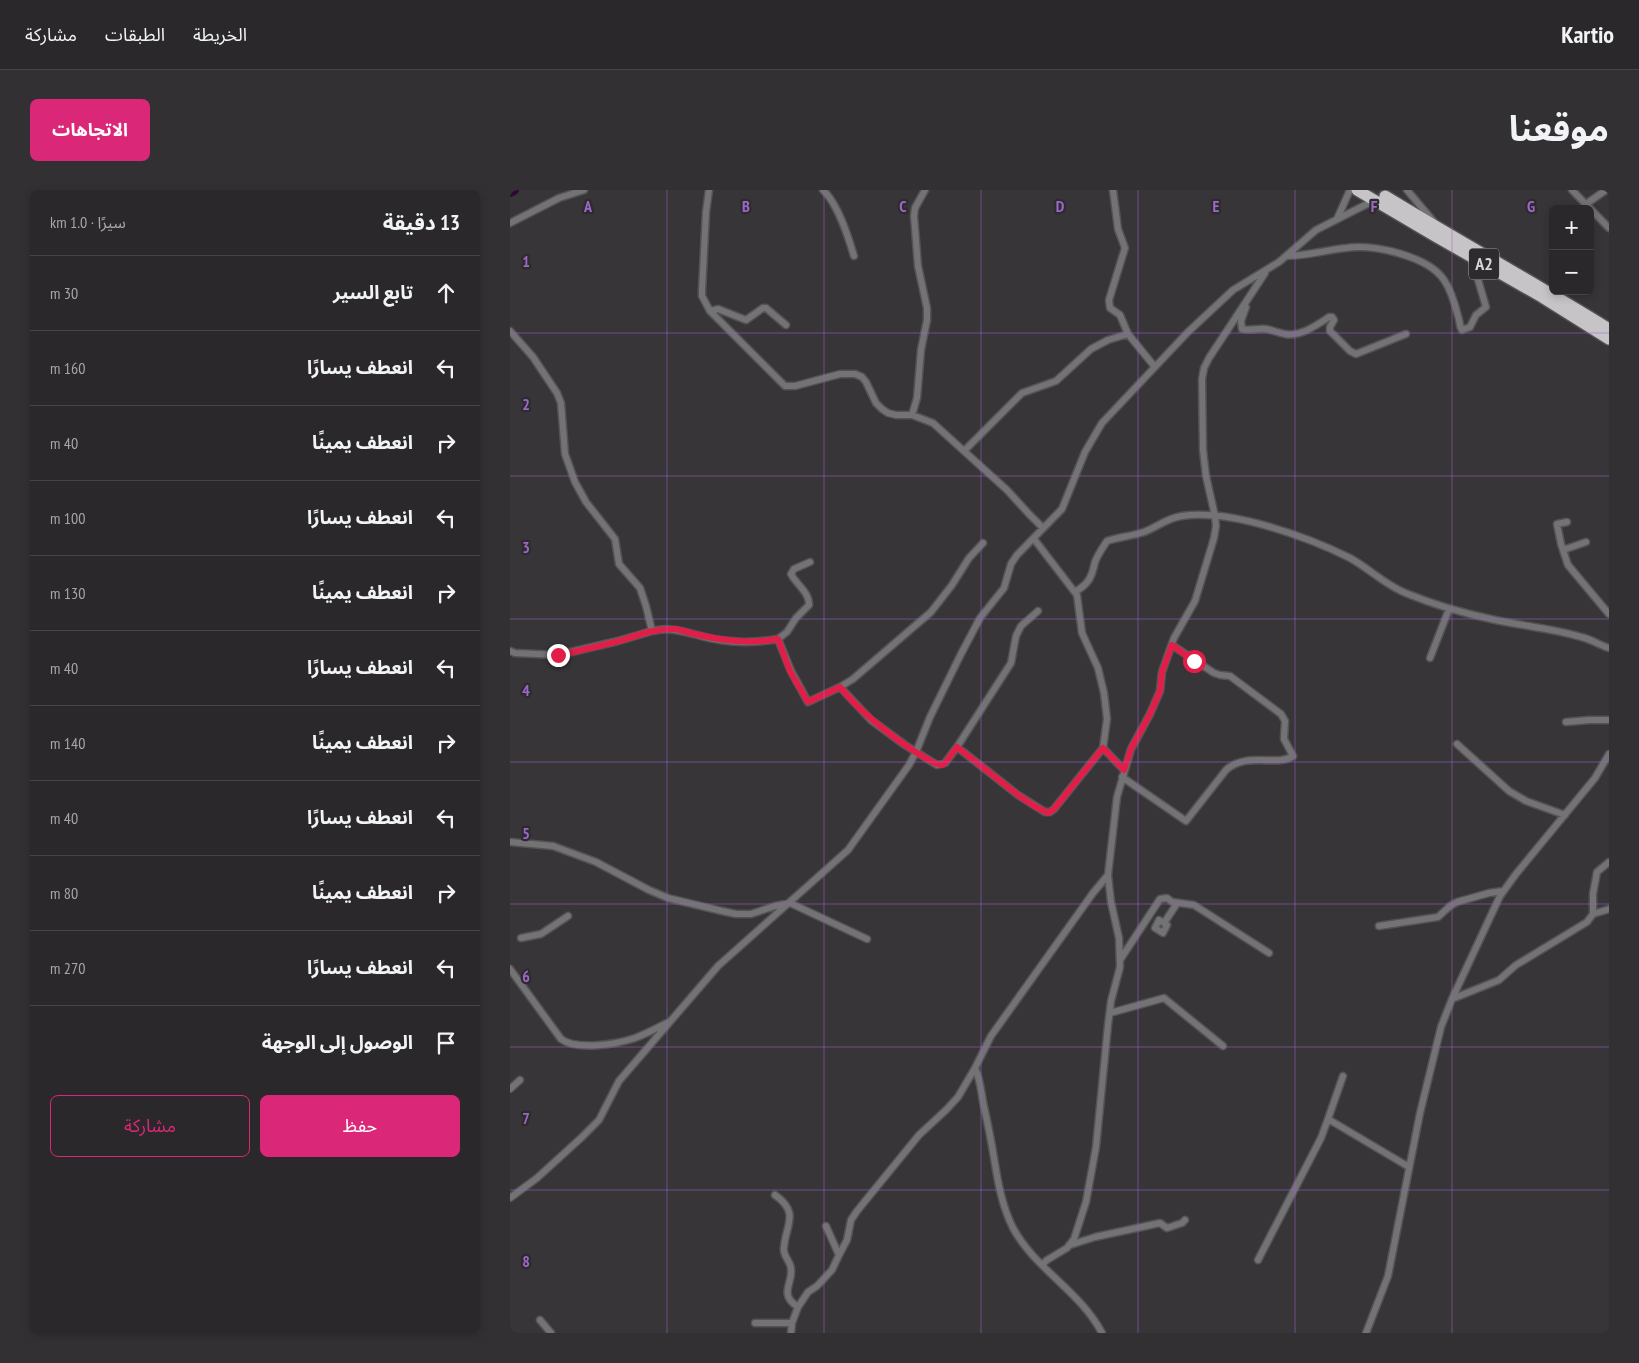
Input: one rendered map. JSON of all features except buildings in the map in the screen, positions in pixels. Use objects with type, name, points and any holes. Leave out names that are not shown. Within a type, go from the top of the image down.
[{"type":"highway","name":"A2","points":[[1357,190],[1375,195],[1437,228],[1584,318],[1609,329]]},
{"type":"highway","name":"A2","points":[[1375,195],[1472,258],[1527,283]]},
{"type":"highway","name":"A2","points":[[1584,318],[1609,339]]},
{"type":"street","points":[[510,223],[559,198],[584,190]]},
{"type":"street","points":[[709,190],[702,290],[705,302],[711,311],[785,386],[795,386],[840,374],[855,374],[862,377],[876,404],[888,413],[912,415],[933,423],[1007,490],[1044,528]]},
{"type":"street","points":[[822,190],[832,202],[845,228],[854,256]]},
{"type":"street","points":[[912,415],[917,398],[921,350],[927,320],[927,308],[918,266],[914,216],[925,190]]},
{"type":"street","points":[[1113,190],[1118,229],[1124,248],[1109,300],[1110,305],[1112,310],[1120,315],[1128,334],[1155,367]]},
{"type":"street","points":[[1337,219],[1350,190]]},
{"type":"street","points":[[1406,190],[1437,228]]},
{"type":"street","points":[[1572,190],[1609,228]]},
{"type":"street","points":[[1586,204],[1606,190]]},
{"type":"street","points":[[510,1198],[537,1178],[599,1120],[620,1081],[718,966],[848,850],[909,766],[930,717],[971,634],[980,618],[1004,588],[1016,555],[1062,509],[1080,462],[1094,435],[1118,405],[1221,300],[1243,284],[1266,271],[1316,230],[1375,195]]},
{"type":"street","points":[[1286,256],[1365,247],[1377,248],[1413,259],[1436,270],[1445,281],[1462,330],[1470,327],[1476,315],[1486,306],[1472,258]]},
{"type":"street","points":[[1070,1245],[1086,1202],[1090,1181],[1103,1088],[1110,1013],[1120,967],[1119,938],[1111,902],[1108,875],[1116,806],[1123,773],[1131,749],[1160,691],[1162,672],[1172,645],[1195,602],[1216,526],[1203,450],[1202,372],[1209,358],[1266,271]]},
{"type":"street","points":[[1250,296],[1241,321],[1242,329],[1245,330],[1267,329],[1286,335],[1293,335],[1332,317],[1334,320],[1330,331],[1350,351],[1356,354],[1406,334]]},
{"type":"street","points":[[711,311],[718,309],[746,320],[763,308],[766,308],[786,325]]},
{"type":"street","points":[[510,331],[533,358],[562,403],[566,454],[575,482],[586,502],[615,539],[619,564],[640,588],[652,631]]},
{"type":"street","points":[[964,451],[1022,393],[1056,381],[1091,349],[1108,340],[1128,334]]},
{"type":"street","points":[[1076,591],[1082,588],[1093,574],[1095,561],[1107,541],[1146,531],[1165,520],[1190,515],[1215,516],[1267,527],[1328,548],[1352,559],[1406,594],[1449,609],[1582,637],[1609,648]]},
{"type":"street","points":[[1567,522],[1557,524],[1563,550],[1573,572],[1587,586],[1609,614]]},
{"type":"street","points":[[957,747],[1018,795],[1048,813],[1053,811],[1103,748],[1106,719],[1104,693],[1098,668],[1082,633],[1076,591],[1034,539]]},
{"type":"street","points":[[1563,550],[1586,542]]},
{"type":"street","points":[[778,639],[790,671],[808,702],[840,687],[869,667],[931,612],[952,585],[968,558],[983,543]]},
{"type":"street","points":[[510,651],[515,653],[558,655],[652,631],[676,629],[721,641],[778,639],[787,632],[796,618],[809,605],[807,596],[791,574],[794,569],[810,562]]},
{"type":"street","points":[[1430,658],[1449,609]]},
{"type":"street","points":[[840,687],[871,720],[916,752],[932,762],[942,765],[957,747],[1010,663],[1016,636],[1021,626],[1038,611]]},
{"type":"street","points":[[1103,748],[1123,773],[1186,822],[1232,764],[1250,760],[1286,759],[1293,756],[1284,740],[1285,721],[1281,714],[1230,676],[1220,676],[1214,673],[1172,645]]},
{"type":"street","points":[[1566,722],[1609,720]]},
{"type":"street","points":[[1457,744],[1509,791],[1526,801],[1565,815]]},
{"type":"street","points":[[1366,1333],[1388,1276],[1420,1113],[1441,1027],[1452,998],[1503,892],[1595,778],[1609,754]]},
{"type":"street","points":[[510,842],[553,846],[596,862],[668,898],[722,911],[736,914],[751,914],[790,903],[867,939]]},
{"type":"street","points":[[1593,914],[1593,894],[1597,872],[1609,862]]},
{"type":"street","points":[[791,1333],[792,1323],[798,1307],[808,1292],[817,1286],[832,1270],[847,1240],[851,1220],[857,1211],[919,1135],[958,1097],[991,1036],[1093,893],[1108,875]]},
{"type":"street","points":[[1379,926],[1438,917],[1457,902],[1489,893],[1503,892]]},
{"type":"street","points":[[1120,961],[1160,899],[1167,898],[1173,902],[1194,905],[1269,953]]},
{"type":"street","points":[[1164,923],[1176,905],[1173,902]]},
{"type":"street","points":[[1452,998],[1499,980],[1516,965],[1587,922],[1593,914],[1609,909]]},
{"type":"street","points":[[521,938],[541,934],[568,916]]},
{"type":"street","points":[[511,972],[561,1039],[568,1043],[584,1045],[622,1041],[644,1034],[671,1021]]},
{"type":"street","points":[[1110,1013],[1164,998],[1223,1046]]},
{"type":"street","points":[[975,1068],[1000,1194],[1014,1230],[1042,1266],[1079,1300],[1102,1333]]},
{"type":"street","points":[[1258,1260],[1321,1138],[1343,1076]]},
{"type":"street","points":[[510,1089],[520,1080]]},
{"type":"street","points":[[1328,1119],[1409,1167]]},
{"type":"street","points":[[775,1195],[783,1201],[790,1213],[790,1222],[783,1248],[792,1270],[787,1288],[788,1296],[793,1304],[798,1307]]},
{"type":"street","points":[[1042,1266],[1047,1260],[1070,1245],[1095,1237],[1160,1223],[1167,1228],[1182,1223],[1185,1220]]},
{"type":"street","points":[[826,1226],[839,1255]]},
{"type":"street","points":[[540,1320],[550,1333]]},
{"type":"street","points":[[755,1323],[792,1323]]},
{"type":"waterway","points":[[510,192],[514,190]]},
{"type":"route","points":[[558,655],[652,631],[669,629],[676,629],[721,641],[778,639],[790,671],[808,702],[840,687],[871,720],[904,745],[932,762],[942,765],[957,747],[1018,795],[1048,813],[1053,811],[1103,748],[1124,770],[1131,749],[1160,691],[1162,672],[1172,645],[1194,661]]}]
